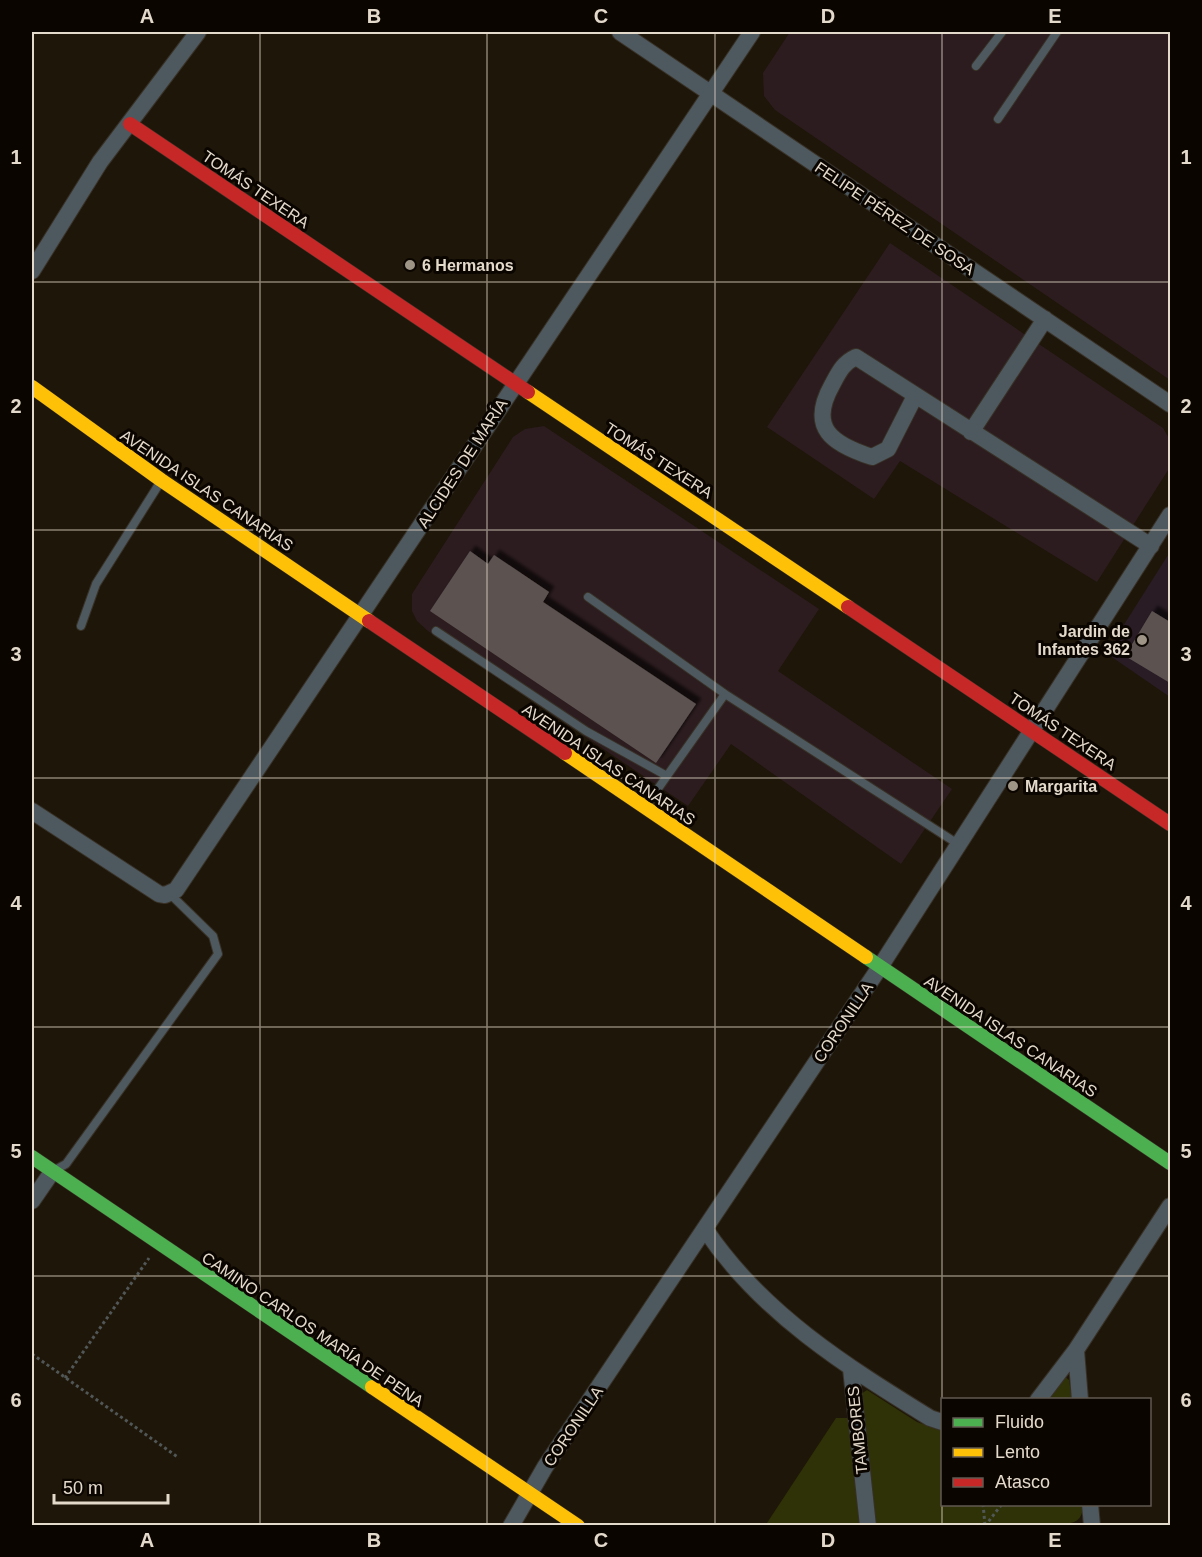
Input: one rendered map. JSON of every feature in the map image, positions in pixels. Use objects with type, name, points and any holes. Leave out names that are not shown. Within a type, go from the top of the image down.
[{"type":"street","points":[[32,271],[100,162],[198,32]]},
{"type":"street","name":"FELIPE PÉREZ DE SOSA","points":[[620,32],[1170,404]]},
{"type":"street","name":"ALCIDES DE MARÍA","points":[[170,894],[176,891],[513,384],[752,32]]},
{"type":"street","name":"TOMÁS TEXERA","points":[[130,124],[513,384],[834,596],[1170,824]]},
{"type":"street","points":[[971,432],[1045,319]]},
{"type":"street","points":[[915,396],[888,449],[872,457],[847,449],[831,436],[821,420],[823,402],[845,362],[856,357],[1151,546]]},
{"type":"street","name":"AVENIDA ISLAS CANARIAS","points":[[32,387],[161,480],[1170,1163]]},
{"type":"street","name":"CORONILLA","points":[[511,1526],[545,1467],[880,967],[1170,515]]},
{"type":"street","points":[[32,810],[159,894],[170,894]]},
{"type":"street","name":"CAMINO CARLOS MARÍA DE PENA","points":[[32,1157],[578,1526]]},
{"type":"street","points":[[32,1201],[52,1172]]},
{"type":"street","points":[[1040,1398],[1076,1350],[1170,1206]]},
{"type":"street","points":[[705,1229],[721,1253],[752,1289],[850,1369]]},
{"type":"street","points":[[1076,1350],[1080,1398]]},
{"type":"street","name":"TAMBORES","points":[[850,1369],[930,1418],[941,1422]]},
{"type":"street","name":"TAMBORES","points":[[850,1369],[868,1526]]},
{"type":"street","points":[[1090,1506],[1092,1526]]},
{"type":"lane","points":[[976,66],[1002,32]]},
{"type":"lane","points":[[998,119],[1057,32]]},
{"type":"lane","points":[[81,626],[96,584],[161,480]]},
{"type":"lane","points":[[588,597],[725,694],[958,844]]},
{"type":"lane","points":[[436,631],[603,742],[667,776]]},
{"type":"lane","points":[[644,808],[725,694]]},
{"type":"lane","points":[[52,1172],[66,1164],[218,954],[213,936],[170,894]]},
{"type":"path","points":[[65,1378],[159,1244]]},
{"type":"path","points":[[32,1354],[179,1458]]},
{"type":"path","points":[[982,1506],[985,1525]]},
{"type":"path","points":[[985,1525],[1000,1506]]},
{"type":"shaded area","points":[[790,32],[1170,32],[1170,380],[775,110],[764,96],[763,73]]},
{"type":"shaded area","points":[[890,243],[1163,428],[1170,440],[1170,467],[1097,582],[900,461],[874,499],[767,427]]},
{"type":"shaded area","points":[[544,426],[819,609],[778,671],[952,789],[901,864],[731,744],[688,806],[428,631],[417,621],[412,611],[412,594],[513,437],[525,429]]},
{"type":"shaded area","name":"Jardin de Infantes 362","points":[[1170,552],[1170,697],[1106,653]]},
{"type":"green space","points":[[1064,1376],[1069,1380],[1072,1398],[1046,1398]]},
{"type":"green space","points":[[867,1390],[917,1422],[941,1431],[941,1506],[1083,1506],[1081,1516],[1076,1521],[1040,1526],[871,1525],[861,1394]]},
{"type":"green space","points":[[836,1418],[850,1418],[861,1525],[765,1526]]},
{"type":"building","points":[[470,551],[488,564],[494,555],[549,592],[543,602],[696,704],[656,763],[430,611]]},
{"type":"building","points":[[1152,611],[1170,622],[1170,683],[1125,656]]},
{"type":"traffic: fast","points":[[866,957],[1170,1163]]},
{"type":"traffic: fast","points":[[32,1157],[372,1387]]},
{"type":"traffic: slow","points":[[32,387],[161,480],[369,621]]},
{"type":"traffic: slow","points":[[528,392],[848,607]]},
{"type":"traffic: slow","points":[[565,753],[866,957]]},
{"type":"traffic: slow","points":[[372,1387],[578,1526]]},
{"type":"traffic: jam","points":[[130,124],[528,392]]},
{"type":"traffic: jam","points":[[848,607],[1170,824]]},
{"type":"traffic: jam","points":[[369,621],[565,753]]},
{"type":"place","name":"6 Hermanos","points":[[410,265]]},
{"type":"place","name":"Jardin de Infantes 362","points":[[1142,640]]},
{"type":"place","name":"Margarita","points":[[1013,786]]}]
